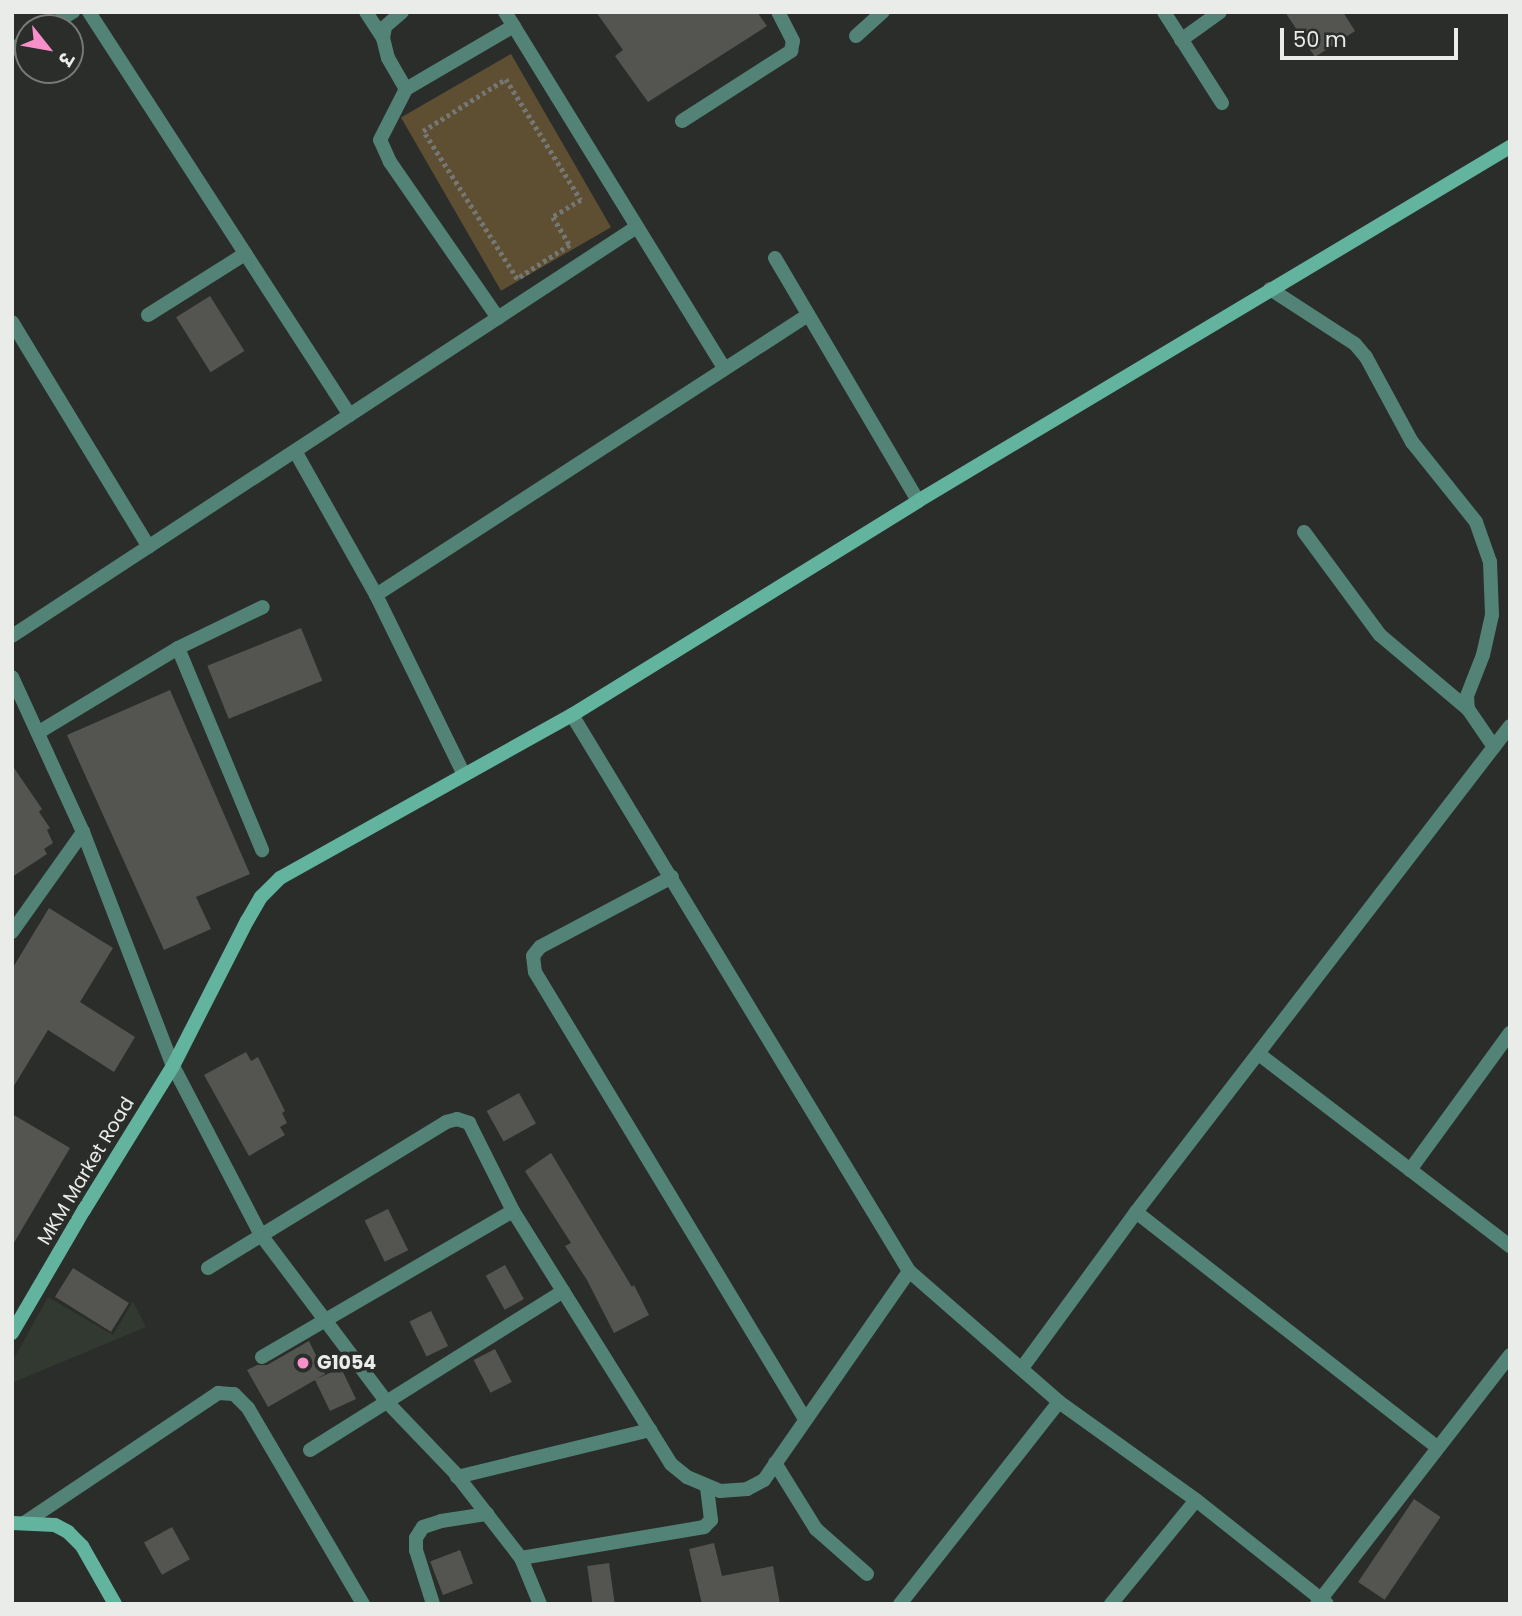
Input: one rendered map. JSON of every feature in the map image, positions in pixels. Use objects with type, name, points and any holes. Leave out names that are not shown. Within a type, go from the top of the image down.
[{"type":"street","points":[[89,12],[350,415]]},
{"type":"street","points":[[366,12],[383,38],[388,58],[406,89]]},
{"type":"street","points":[[383,38],[386,27],[402,12]]},
{"type":"street","points":[[505,12],[635,228],[723,367]]},
{"type":"street","points":[[682,121],[791,51],[793,41],[778,12]]},
{"type":"street","points":[[856,36],[883,12]]},
{"type":"street","points":[[1164,12],[1222,103]]},
{"type":"street","points":[[1181,40],[1220,12]]},
{"type":"street","points":[[498,318],[382,149],[380,139],[406,89],[514,26]]},
{"type":"street","name":"MKM Market Road","points":[[12,1333],[173,1066],[247,921],[269,887],[280,878],[572,715],[918,501],[1510,147]]},
{"type":"street","points":[[12,636],[635,228]]},
{"type":"street","points":[[149,315],[245,254]]},
{"type":"street","points":[[775,258],[918,501]]},
{"type":"street","points":[[1270,289],[1355,344],[1412,442],[1476,522],[1490,562],[1492,615],[1483,655],[1467,696],[1468,709]]},
{"type":"street","points":[[376,595],[723,367],[808,315]]},
{"type":"street","points":[[12,321],[149,547]]},
{"type":"street","points":[[295,451],[376,595],[464,775]]},
{"type":"street","points":[[1304,532],[1380,635],[1468,709],[1494,747]]},
{"type":"street","points":[[39,732],[178,648],[263,607]]},
{"type":"street","points":[[178,648],[262,850]]},
{"type":"street","points":[[12,677],[83,832],[173,1066],[261,1235],[387,1402],[457,1477],[521,1558],[540,1604]]},
{"type":"street","points":[[572,715],[909,1271],[1059,1402],[1196,1500],[1322,1602],[1510,1355]]},
{"type":"street","points":[[1021,1368],[1136,1212],[1260,1055],[1510,726]]},
{"type":"street","points":[[12,932],[83,832]]},
{"type":"street","points":[[672,877],[540,947],[533,956],[535,972],[805,1419]]},
{"type":"street","points":[[1410,1170],[1510,1033]]},
{"type":"street","points":[[1260,1055],[1510,1246]]},
{"type":"street","points":[[208,1268],[446,1122],[457,1119],[469,1123],[513,1210],[671,1464],[687,1477],[707,1488],[720,1491],[747,1489],[764,1480],[909,1271]]},
{"type":"street","points":[[262,1357],[513,1210]]},
{"type":"street","points":[[1136,1212],[1438,1448]]},
{"type":"street","points":[[310,1450],[563,1291]]},
{"type":"street","points":[[18,1523],[218,1393],[234,1394],[247,1408],[363,1604]]},
{"type":"street","points":[[900,1604],[1059,1402]]},
{"type":"street","points":[[457,1477],[650,1430]]},
{"type":"street","points":[[775,1463],[816,1529],[867,1574]]},
{"type":"street","points":[[521,1558],[704,1527],[711,1520],[707,1488]]},
{"type":"street","points":[[1111,1604],[1196,1500]]},
{"type":"street","points":[[433,1604],[416,1550],[416,1538],[423,1528],[441,1521],[486,1514]]},
{"type":"street","points":[[18,1523],[55,1525],[68,1532],[82,1546],[115,1604]]},
{"type":"path","points":[[506,79],[581,200],[553,217],[570,245],[517,279],[423,131],[506,79]]},
{"type":"shaded area","points":[[511,54],[611,227],[501,291],[401,118]]},
{"type":"shaded area","points":[[48,1297],[113,1335],[133,1301],[146,1327],[12,1383],[12,1362]]},
{"type":"building","points":[[596,12],[757,12],[767,26],[648,102],[615,56],[623,50]]},
{"type":"building","points":[[1285,12],[1343,12],[1355,31],[1315,57]]},
{"type":"building","points":[[210,296],[244,351],[211,372],[176,317]]},
{"type":"building","points":[[301,628],[322,681],[229,719],[207,666]]},
{"type":"building","points":[[170,690],[250,874],[196,897],[211,929],[164,950],[67,735]]},
{"type":"building","points":[[12,765],[42,809],[39,812],[50,828],[47,830],[53,843],[44,849],[47,854],[12,877]]},
{"type":"building","points":[[49,908],[113,948],[80,1002],[135,1037],[114,1072],[48,1030],[12,1089],[12,969]]},
{"type":"building","points":[[246,1052],[251,1061],[258,1057],[285,1111],[282,1113],[287,1123],[280,1127],[285,1135],[249,1156],[204,1075]]},
{"type":"building","points":[[519,1093],[536,1124],[504,1142],[487,1111]]},
{"type":"building","points":[[12,1114],[70,1148],[12,1246]]},
{"type":"building","points":[[551,1153],[632,1287],[634,1285],[649,1315],[614,1333],[587,1280],[565,1246],[571,1243],[525,1171]]},
{"type":"building","points":[[388,1209],[408,1250],[385,1262],[365,1220]]},
{"type":"building","points":[[505,1265],[524,1299],[505,1310],[486,1276]]},
{"type":"building","points":[[73,1268],[129,1303],[111,1332],[55,1297]]},
{"type":"building","points":[[431,1311],[448,1346],[427,1357],[409,1322]]},
{"type":"building","points":[[309,1341],[325,1374],[316,1379],[341,1368],[356,1399],[330,1411],[315,1380],[268,1407],[247,1370],[257,1365],[267,1365]]},
{"type":"building","points":[[495,1349],[512,1382],[490,1393],[474,1360]]},
{"type":"building","points":[[1414,1499],[1441,1517],[1385,1600],[1358,1582]]},
{"type":"building","points":[[172,1527],[190,1559],[162,1575],[144,1543]]},
{"type":"building","points":[[714,1543],[722,1576],[773,1566],[780,1604],[702,1604],[689,1549]]},
{"type":"building","points":[[460,1550],[473,1584],[443,1595],[430,1561]]},
{"type":"building","points":[[609,1563],[615,1604],[593,1604],[587,1566]]},
{"type":"place","name":"G1054","points":[[303,1363]]}]
